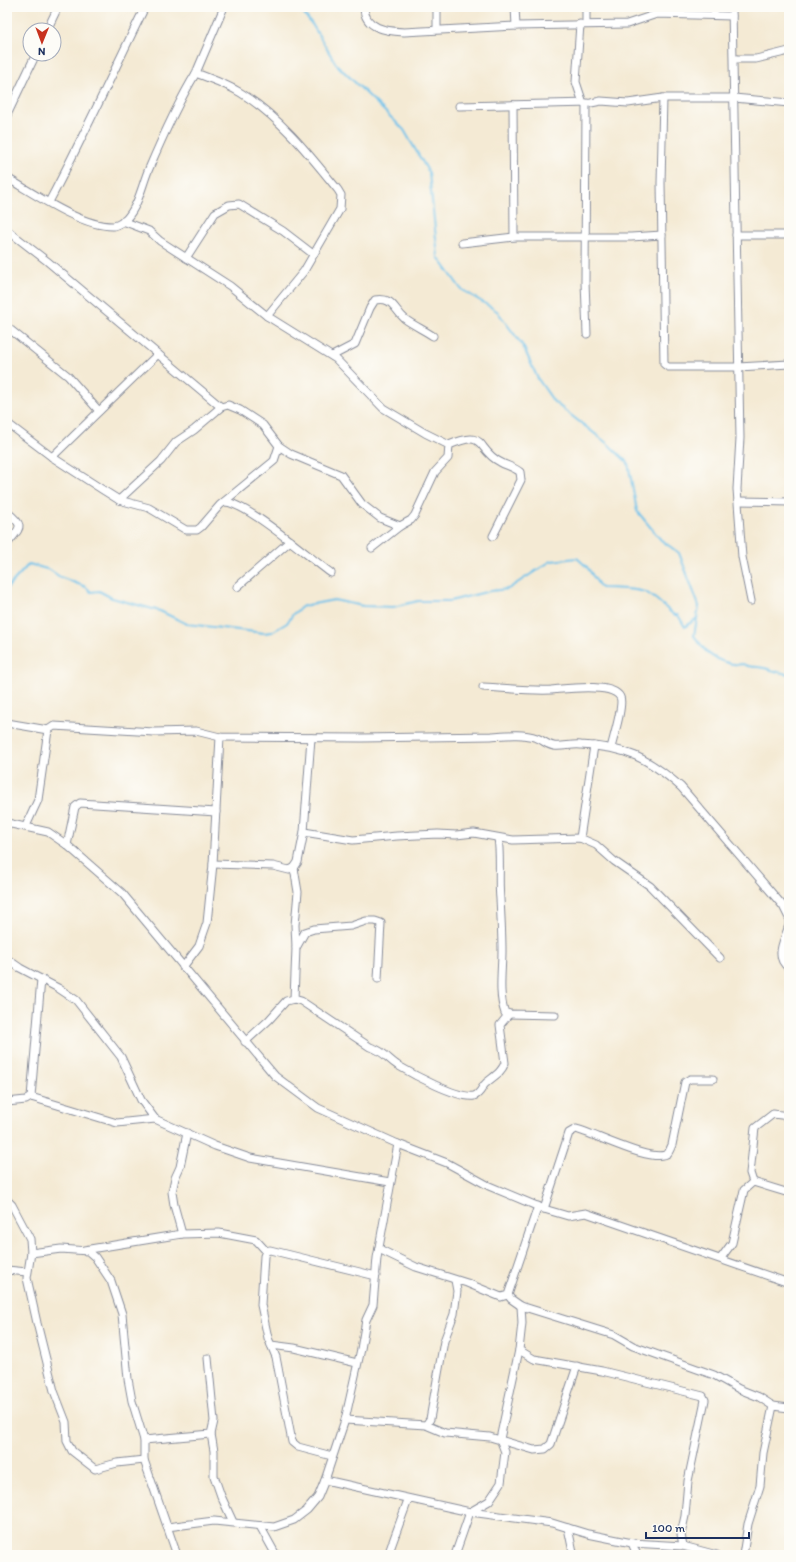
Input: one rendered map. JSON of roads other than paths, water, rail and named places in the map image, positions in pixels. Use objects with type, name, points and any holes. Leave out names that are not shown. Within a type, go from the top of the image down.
[{"type":"street","points":[[51,22],[58,7]]},
{"type":"street","points":[[50,202],[88,128],[108,82],[145,7]]},
{"type":"street","points":[[7,178],[66,212],[102,224],[116,226],[127,219],[137,201],[156,151],[196,73],[224,7]]},
{"type":"street","points":[[364,7],[365,18],[369,23],[389,31],[404,32],[436,29],[516,26],[627,24],[669,10],[732,16]]},
{"type":"street","points":[[436,29],[437,7]]},
{"type":"street","points":[[515,7],[516,26]]},
{"type":"street","points":[[586,7],[576,82],[585,103],[585,282],[587,334]]},
{"type":"street","points":[[732,7],[740,438],[737,489],[742,557],[750,601]]},
{"type":"street","points":[[734,59],[756,59],[789,52]]},
{"type":"street","points":[[7,115],[32,62]]},
{"type":"street","points":[[196,73],[240,92],[256,103],[301,144],[341,195],[340,209],[304,271],[268,316]]},
{"type":"street","points":[[663,98],[661,183],[664,364],[668,367],[738,367],[789,364]]},
{"type":"street","points":[[459,106],[585,103],[601,100],[628,103],[663,98],[734,98],[789,103]]},
{"type":"street","points":[[513,105],[514,237]]},
{"type":"street","points":[[186,258],[215,212],[229,205],[239,204],[283,231],[313,254]]},
{"type":"street","points":[[123,221],[150,231],[160,240],[186,258],[230,286],[268,316],[332,356],[383,408],[425,433],[450,444],[466,438],[480,441],[499,462],[520,472],[521,480],[493,536]]},
{"type":"street","points":[[7,230],[47,261],[221,407]]},
{"type":"street","points":[[462,243],[514,237],[632,237],[662,235]]},
{"type":"street","points":[[736,235],[789,235]]},
{"type":"street","points":[[332,356],[355,344],[370,308],[375,300],[383,299],[392,303],[404,318],[432,336]]},
{"type":"street","points":[[7,327],[68,376],[99,411]]},
{"type":"street","points":[[52,457],[158,354]]},
{"type":"street","points":[[119,500],[161,461],[176,442],[194,430],[221,407],[232,406],[263,425],[279,446],[291,454],[340,475],[362,504],[380,518],[400,526]]},
{"type":"street","points":[[7,423],[52,457],[119,500],[149,508],[180,528],[192,531],[201,526],[224,502],[274,460],[279,446]]},
{"type":"street","points":[[372,548],[400,526],[411,520],[415,515],[435,472],[448,458],[450,444]]},
{"type":"street","points":[[224,502],[233,504],[261,520],[331,573]]},
{"type":"street","points":[[738,502],[789,502]]},
{"type":"street","points":[[7,512],[20,524],[18,530],[7,544]]},
{"type":"street","points":[[237,587],[290,541]]},
{"type":"street","points":[[483,687],[552,690],[592,688],[612,691],[618,694],[621,702],[611,748]]},
{"type":"street","points":[[7,724],[48,730],[54,726],[154,732],[196,731],[220,737],[311,738],[491,736],[510,734],[538,738],[554,746],[594,746],[611,748],[644,758],[681,788],[783,906],[789,918]]},
{"type":"street","points":[[26,826],[38,800],[48,730]]},
{"type":"street","points":[[183,967],[199,946],[208,917],[213,864],[220,737]]},
{"type":"street","points":[[213,864],[273,866],[289,870],[294,868],[298,862],[304,832],[311,738]]},
{"type":"street","points":[[580,838],[594,746]]},
{"type":"street","points":[[67,845],[75,807],[80,803],[216,812]]},
{"type":"street","points":[[7,824],[26,826],[48,832],[67,845],[122,893],[245,1042],[275,1076],[318,1108],[398,1144],[447,1163],[489,1186],[541,1208],[568,1216],[586,1213],[721,1258],[789,1283]]},
{"type":"street","points":[[304,832],[353,840],[410,835],[456,835],[474,833],[513,840],[580,838],[596,845],[614,861],[650,886],[720,958]]},
{"type":"street","points":[[498,838],[500,848],[500,898],[502,924],[501,994],[503,1007],[505,1013],[509,1014],[555,1015]]},
{"type":"street","points":[[294,868],[298,892],[295,925],[296,948],[294,999]]},
{"type":"street","points":[[296,948],[305,932],[314,928],[351,926],[375,921],[381,923],[378,979]]},
{"type":"street","points":[[789,925],[780,953],[781,959],[789,968]]},
{"type":"street","points":[[7,959],[76,1000],[121,1057],[141,1100],[155,1119]]},
{"type":"street","points":[[31,1097],[42,979]]},
{"type":"street","points":[[245,1042],[269,1020],[286,1001],[294,999],[301,1001],[370,1047],[380,1049],[396,1064],[415,1075],[443,1088],[471,1096],[479,1093],[485,1083],[496,1077],[503,1069],[505,1063],[500,1026],[509,1014]]},
{"type":"street","points":[[379,1249],[416,1267],[501,1297],[508,1294],[569,1133],[576,1130],[590,1133],[646,1155],[660,1156],[668,1153],[672,1145],[685,1082],[690,1079],[713,1079]]},
{"type":"street","points":[[7,1102],[26,1100],[31,1097],[117,1123],[155,1119],[215,1146],[250,1158],[390,1182]]},
{"type":"street","points":[[753,1182],[750,1173],[755,1128],[773,1114],[789,1116]]},
{"type":"street","points":[[182,1234],[174,1206],[172,1192],[175,1178],[180,1167],[187,1133]]},
{"type":"street","points":[[167,1527],[200,1522],[233,1522],[274,1527],[294,1520],[314,1502],[326,1480],[344,1420],[366,1320],[373,1305],[379,1249],[398,1144]]},
{"type":"street","points":[[721,1258],[732,1243],[744,1190],[753,1182]]},
{"type":"street","points":[[753,1182],[789,1193]]},
{"type":"street","points":[[7,1200],[27,1232],[31,1245],[27,1272],[36,1323],[54,1391],[64,1416],[67,1441],[72,1451],[95,1469],[117,1463],[144,1460]]},
{"type":"street","points":[[31,1253],[51,1250],[82,1250],[182,1234],[218,1234],[256,1240],[266,1251],[279,1252],[376,1276]]},
{"type":"street","points":[[82,1250],[92,1254],[111,1281],[122,1314],[128,1379],[132,1401],[144,1440],[144,1460],[177,1555]]},
{"type":"street","points":[[266,1251],[262,1270],[261,1305],[271,1345],[276,1357],[294,1444],[332,1456]]},
{"type":"street","points":[[7,1270],[27,1272]]},
{"type":"street","points":[[426,1426],[430,1419],[444,1340],[454,1314],[457,1291],[455,1280]]},
{"type":"street","points":[[508,1294],[511,1299],[520,1306],[614,1335],[633,1346],[714,1375],[739,1389],[759,1396],[773,1406],[789,1408]]},
{"type":"street","points":[[455,1555],[470,1512],[489,1501],[501,1483],[505,1452],[500,1439],[519,1350],[522,1323],[520,1306]]},
{"type":"street","points":[[271,1345],[294,1348],[357,1363]]},
{"type":"street","points":[[519,1350],[534,1359],[577,1366],[703,1396],[705,1400],[688,1481],[681,1534],[683,1546]]},
{"type":"street","points":[[208,1358],[214,1420],[212,1434],[214,1476],[233,1522]]},
{"type":"street","points":[[344,1420],[426,1426],[445,1432],[500,1439],[534,1450],[545,1449],[551,1444],[577,1366]]},
{"type":"street","points":[[743,1555],[748,1524],[760,1486],[763,1453],[773,1406]]},
{"type":"street","points":[[144,1440],[212,1434]]},
{"type":"street","points":[[326,1480],[408,1500],[470,1512],[552,1523],[632,1543],[683,1546],[717,1555]]},
{"type":"street","points":[[388,1555],[408,1500]]},
{"type":"street","points":[[260,1526],[276,1555]]},
{"type":"street","points":[[568,1528],[572,1552],[571,1555]]},
{"type":"street","points":[[632,1543],[637,1555]]},
{"type":"waterway","points":[[298,7],[312,24],[336,64],[404,130],[429,173],[438,257],[461,289],[497,311],[523,346],[538,379],[554,402],[608,444],[628,463],[637,511],[661,540],[679,553],[699,606]]},
{"type":"waterway","points":[[7,588],[29,564],[50,570],[60,577],[86,587],[91,592],[99,591],[112,598],[160,611],[187,624],[264,633],[272,632],[287,623],[293,614],[303,606],[334,600],[363,606],[393,607],[418,601],[450,601],[490,591],[508,589],[551,561],[577,558],[587,567],[601,588],[632,590],[647,593],[674,615],[678,615],[685,627],[697,618],[699,606],[694,636],[711,656],[724,662],[743,664],[789,674]]}]
